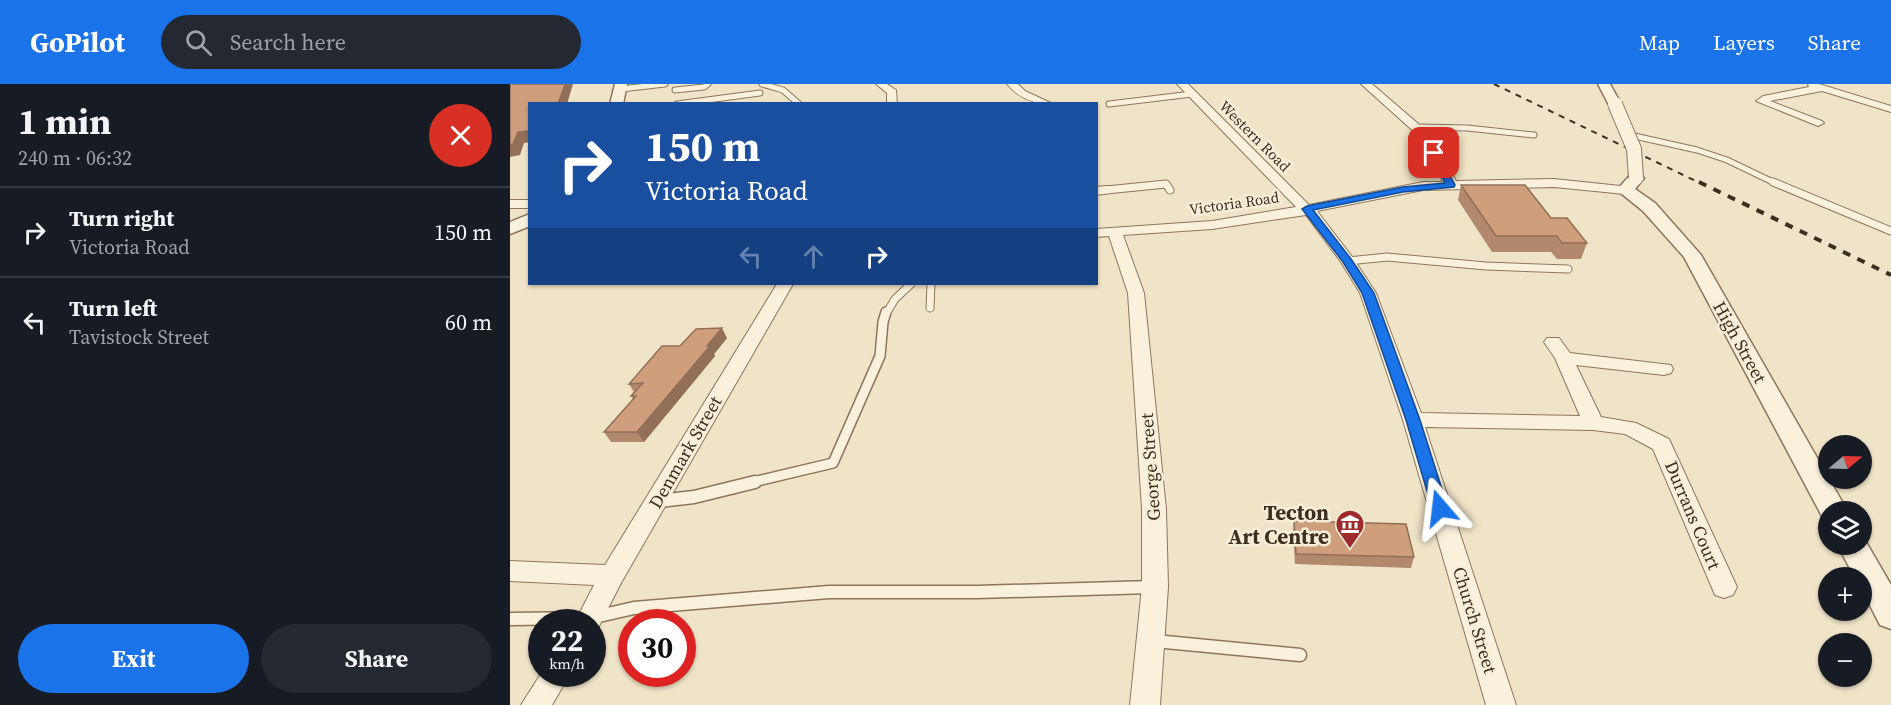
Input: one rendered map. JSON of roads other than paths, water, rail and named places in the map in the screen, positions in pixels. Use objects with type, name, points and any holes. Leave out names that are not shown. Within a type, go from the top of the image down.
[{"type":"street","points":[[881,84],[892,92],[892,102]]},
{"type":"street","points":[[1011,84],[1021,93],[1043,102]]},
{"type":"street","name":"Western Road","points":[[1182,84],[1307,209]]},
{"type":"street","points":[[1366,84],[1426,136],[1451,185]]},
{"type":"street","points":[[1604,84],[1630,135],[1638,165],[1631,184]]},
{"type":"street","points":[[1809,84],[1891,109]]},
{"type":"street","points":[[617,102],[621,87]]},
{"type":"street","points":[[1818,123],[1761,101],[1822,88]]},
{"type":"street","name":"Victoria Road","points":[[1106,232],[1212,225],[1307,209],[1403,189],[1451,185],[1631,184]]},
{"type":"street","name":"High Street","points":[[1631,184],[1648,207],[1692,255],[1828,501]]},
{"type":"street","points":[[510,204],[528,204]]},
{"type":"street","name":"Church Street","points":[[1307,209],[1347,261],[1368,293],[1413,420],[1502,705]]},
{"type":"street","points":[[510,230],[528,220]]},
{"type":"street","name":"George Street","points":[[1106,232],[1136,293],[1154,509],[1155,587],[1145,705]]},
{"type":"street","name":"Denmark Street","points":[[595,609],[784,285]]},
{"type":"street","points":[[1593,423],[1558,350],[1664,369]]},
{"type":"street","name":"Durrans Court","points":[[1413,420],[1593,423],[1629,428],[1662,444],[1724,587]]},
{"type":"street","points":[[1858,555],[1891,615]]},
{"type":"street","points":[[510,571],[612,576]]},
{"type":"street","points":[[536,705],[548,687]]},
{"type":"lane","points":[[621,87],[665,84]]},
{"type":"lane","points":[[675,90],[704,87],[708,84]]},
{"type":"lane","points":[[762,84],[788,93],[797,102]]},
{"type":"lane","points":[[691,102],[760,93]]},
{"type":"lane","points":[[1108,104],[1192,94]]},
{"type":"lane","points":[[1417,127],[1467,128],[1534,135]]},
{"type":"lane","points":[[1630,135],[1727,160],[1758,176],[1891,231]]},
{"type":"lane","points":[[1101,190],[1166,184],[1170,190]]},
{"type":"lane","points":[[1347,261],[1387,257],[1486,266],[1568,269]]},
{"type":"lane","points":[[656,501],[694,497],[833,463],[880,357],[883,322],[887,310],[910,285]]},
{"type":"lane","points":[[930,308],[931,285]]},
{"type":"lane","points":[[606,615],[634,608],[829,592],[977,592],[1155,587]]},
{"type":"lane","points":[[510,619],[528,619]]},
{"type":"lane","points":[[1149,641],[1300,655]]},
{"type":"railway","points":[[1494,84],[1702,184]]},
{"type":"railway","points":[[1699,182],[1891,275]]},
{"type":"place","name":"Tecton Art Centre","points":[[1350,550]]}]
